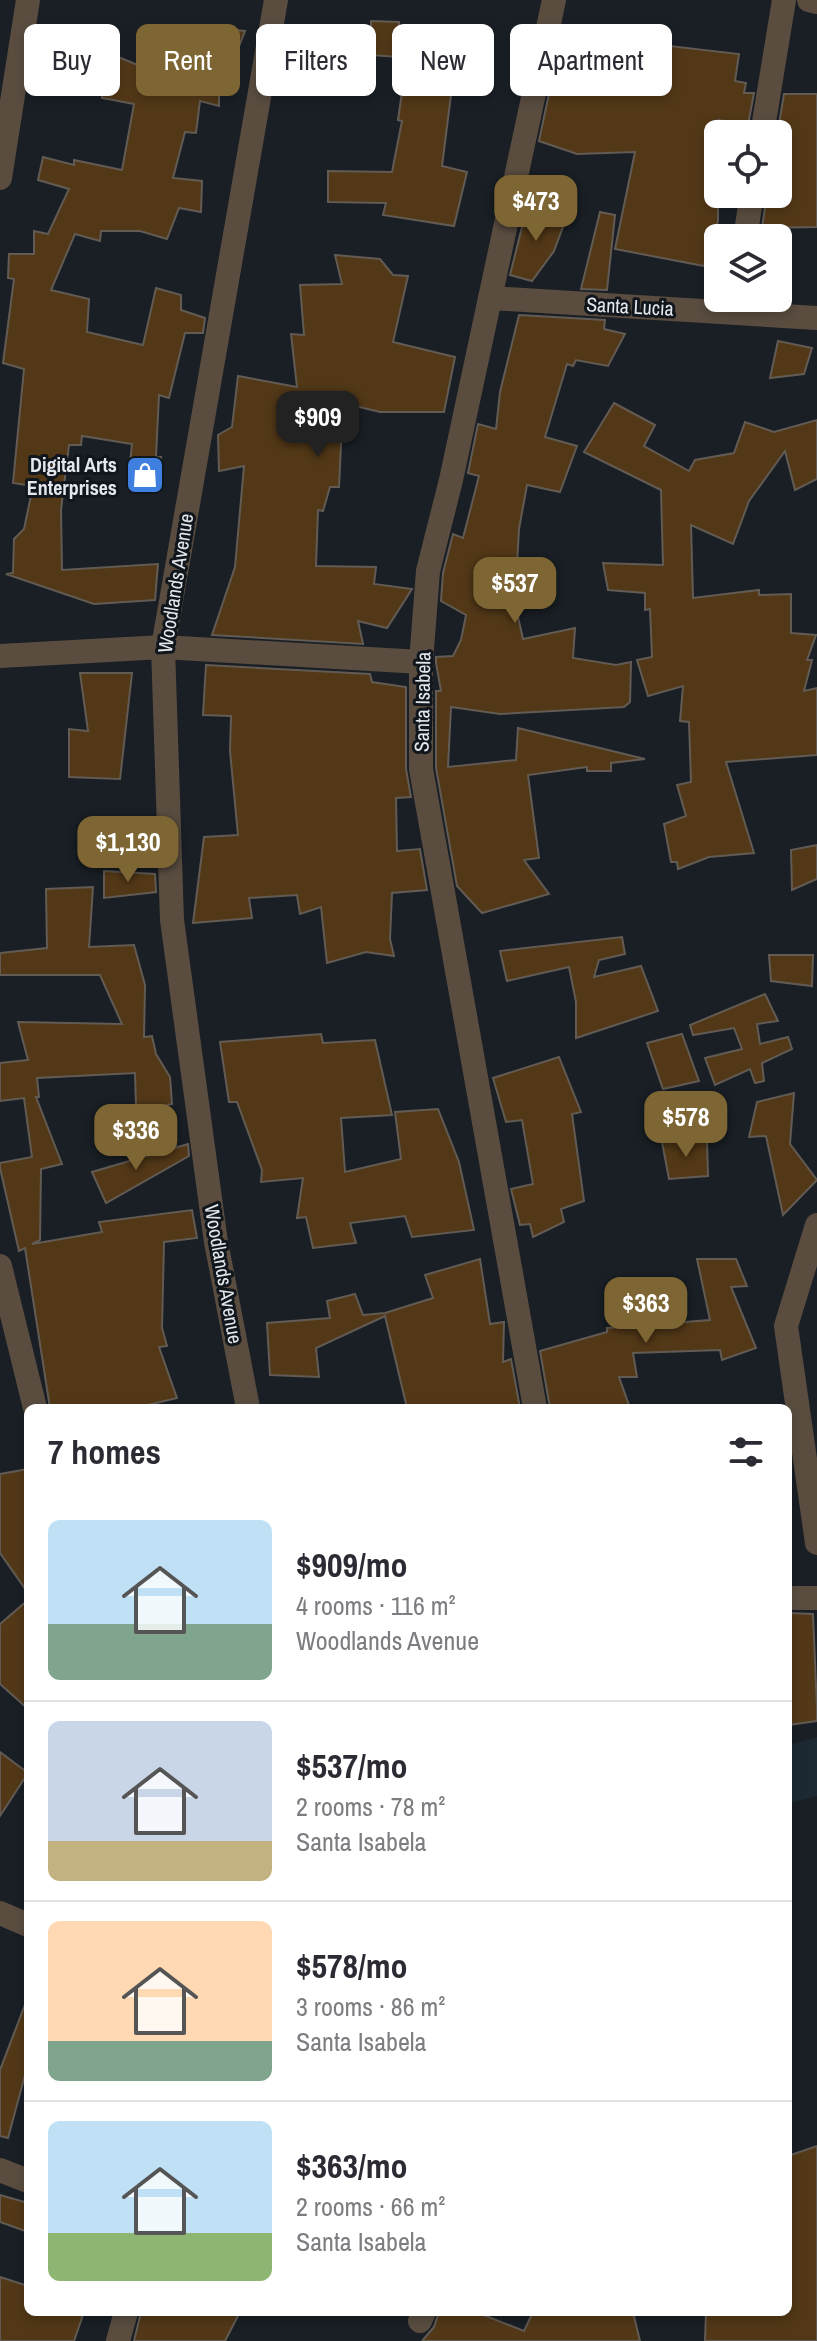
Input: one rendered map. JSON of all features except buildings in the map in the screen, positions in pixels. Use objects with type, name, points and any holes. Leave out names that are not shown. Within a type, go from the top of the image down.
[{"type":"street","points":[[0,178],[28,0]]},
{"type":"street","name":"Woodlands Avenue","points":[[247,1404],[216,1242],[172,920],[163,647],[276,0]]},
{"type":"street","name":"Santa Isabela","points":[[534,1404],[421,769],[421,662],[428,571],[554,0]]},
{"type":"street","points":[[764,120],[784,0]]},
{"type":"street","points":[[809,0],[817,2]]},
{"type":"street","name":"Santa Lucia","points":[[490,298],[704,304]]},
{"type":"street","name":"Santa Lucia","points":[[779,312],[817,318]]},
{"type":"street","points":[[0,656],[163,647],[421,662]]},
{"type":"street","points":[[817,1225],[786,1326],[817,1543]]},
{"type":"street","points":[[0,1266],[34,1404]]},
{"type":"street","points":[[792,1598],[817,1598]]},
{"type":"street","points":[[0,1913],[24,1923]]},
{"type":"street","points":[[0,2170],[24,2179]]},
{"type":"street","points":[[118,2341],[125,2316]]},
{"type":"shaded area","points":[[817,1737],[817,1796],[792,1803],[792,1744]]},
{"type":"place","name":"Digital Arts Enterprises","points":[[145,475]]}]
